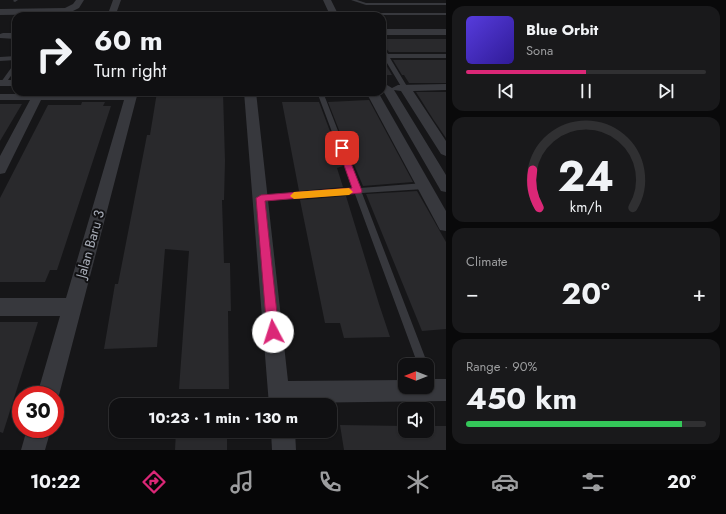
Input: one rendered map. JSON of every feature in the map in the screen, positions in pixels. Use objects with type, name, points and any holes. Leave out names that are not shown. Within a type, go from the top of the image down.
[{"type":"street","points":[[22,12],[32,0]]},
{"type":"street","points":[[114,12],[117,0]]},
{"type":"street","points":[[328,0],[330,12]]},
{"type":"street","points":[[0,12],[66,11],[78,3]]},
{"type":"street","points":[[386,32],[446,32]]},
{"type":"street","points":[[3,36],[12,36]]},
{"type":"street","points":[[2,83],[12,84]]},
{"type":"street","points":[[386,88],[446,87]]},
{"type":"street","points":[[405,88],[446,150]]},
{"type":"street","points":[[386,91],[446,187]]},
{"type":"street","points":[[0,97],[38,96],[0,168]]},
{"type":"street","name":"Jalan Baru 3","points":[[51,386],[131,96]]},
{"type":"street","points":[[250,96],[279,398],[435,385]]},
{"type":"street","points":[[374,96],[446,225]]},
{"type":"street","points":[[0,307],[73,307]]},
{"type":"street","points":[[33,450],[36,438]]},
{"type":"street","points":[[283,438],[284,450]]},
{"type":"lane","points":[[353,0],[366,4],[446,4]]},
{"type":"lane","points":[[386,15],[446,14]]},
{"type":"lane","points":[[386,56],[446,56]]},
{"type":"lane","points":[[0,59],[12,58]]},
{"type":"lane","points":[[386,59],[405,88]]},
{"type":"lane","points":[[2,83],[12,70]]},
{"type":"lane","points":[[322,96],[420,358]]},
{"type":"lane","points":[[261,198],[424,186]]},
{"type":"building","points":[[386,39],[446,39],[446,52],[389,52],[386,48]]},
{"type":"building","points":[[393,60],[446,60],[446,83],[409,83]]},
{"type":"building","points":[[386,65],[392,75],[386,75]]},
{"type":"building","points":[[416,92],[446,92],[446,138],[433,119]]},
{"type":"building","points":[[156,96],[223,96],[225,161],[224,200],[222,200],[224,263],[230,263],[231,311],[228,311],[229,389],[179,389],[189,251],[165,249],[157,347],[104,349],[115,284],[118,284],[147,135],[150,135]]},
{"type":"building","points":[[369,100],[413,182],[363,186],[353,162],[352,163],[328,102]]},
{"type":"building","points":[[82,102],[105,102],[103,106],[111,106],[57,270],[50,270],[45,282],[0,282],[0,198],[48,105],[81,105]]},
{"type":"building","points":[[282,102],[319,102],[343,166],[337,168],[343,187],[299,191]]},
{"type":"building","points":[[0,104],[22,104],[0,141]]},
{"type":"building","points":[[417,191],[446,242],[446,329],[422,331],[366,194]]},
{"type":"building","points":[[346,196],[390,337],[344,338],[340,323],[325,323],[300,200]]},
{"type":"building","points":[[0,322],[38,322],[18,386],[12,386],[12,404],[3,433],[0,432]]},
{"type":"building","points":[[340,425],[398,426],[398,438],[434,438],[434,426],[446,426],[446,450],[344,450]]},
{"type":"building","points":[[176,438],[227,438],[227,450],[175,450]]},
{"type":"slow traffic","points":[[294,196],[349,192]]},
{"type":"route","points":[[273,332],[261,198],[358,191],[342,148]]}]
